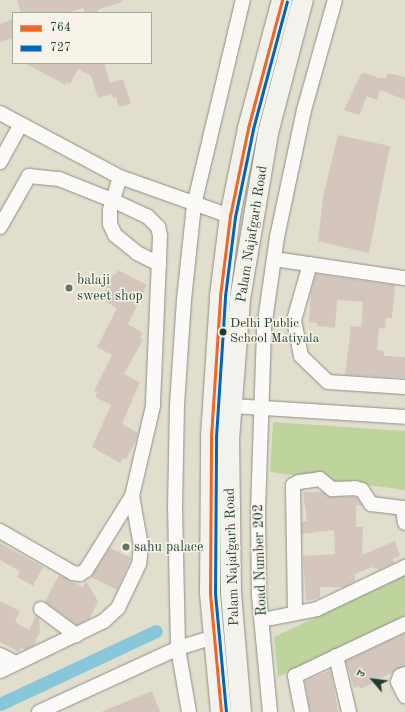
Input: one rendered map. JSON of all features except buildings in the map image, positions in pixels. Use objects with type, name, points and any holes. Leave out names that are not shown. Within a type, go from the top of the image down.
[{"type":"main road","name":"Palam Najafgarh Road","points":[[221,712],[210,593],[211,437],[220,296],[230,216],[248,128],[282,0]]},
{"type":"main road","name":"Palam Najafgarh Road","points":[[241,712],[231,593],[229,440],[240,299],[268,133],[302,0]]},
{"type":"street","points":[[189,712],[178,648],[175,504],[177,405],[184,300],[194,205],[243,0]]},
{"type":"street","name":"Road Number 202","points":[[270,712],[262,620],[258,511],[264,328],[274,259],[304,110],[335,0]]},
{"type":"street","points":[[0,113],[120,177],[194,205],[230,216]]},
{"type":"street","points":[[0,162],[21,124]]},
{"type":"street","points":[[0,227],[29,176],[59,179],[112,200],[155,222],[160,236],[153,406],[132,496],[86,570],[80,574],[74,573],[0,531]]},
{"type":"street","points":[[120,177],[112,200],[110,224],[115,235],[136,253],[159,264]]},
{"type":"street","points":[[274,259],[405,278]]},
{"type":"street","points":[[310,264],[294,320],[301,356],[328,382],[405,387]]},
{"type":"street","points":[[232,406],[405,417]]},
{"type":"street","points":[[295,613],[293,485],[299,482],[320,479],[332,489],[355,488],[362,490],[371,504],[404,513]]},
{"type":"street","points":[[0,671],[104,622],[118,608],[131,586],[140,564],[141,546],[132,496]]},
{"type":"street","points":[[262,620],[317,609],[405,567]]},
{"type":"street","points":[[41,609],[76,635]]},
{"type":"street","points":[[302,712],[295,676],[405,624]]},
{"type":"street","points":[[38,712],[178,648],[214,637]]},
{"type":"street","points":[[0,656],[16,664]]},
{"type":"street","points":[[336,656],[349,712]]},
{"type":"street","points":[[405,674],[400,676],[398,682],[405,696]]},
{"type":"green space","points":[[273,422],[405,431],[405,490],[270,472]]},
{"type":"green space","points":[[405,575],[405,619],[278,677],[274,637]]},
{"type":"waterway","points":[[0,704],[156,631]]},
{"type":"transit line","name":"764","points":[[221,712],[210,593],[211,437],[220,296],[230,216],[248,128],[282,0]]},
{"type":"transit line","name":"727","points":[[226,712],[215,593],[216,437],[225,296],[235,217],[253,129],[287,1]]},
{"type":"place","name":"balaji sweet shop","points":[[69,288]]},
{"type":"place","name":"Delhi Public School Matiyala","points":[[223,332]]},
{"type":"place","name":"sahu palace","points":[[126,547]]}]
